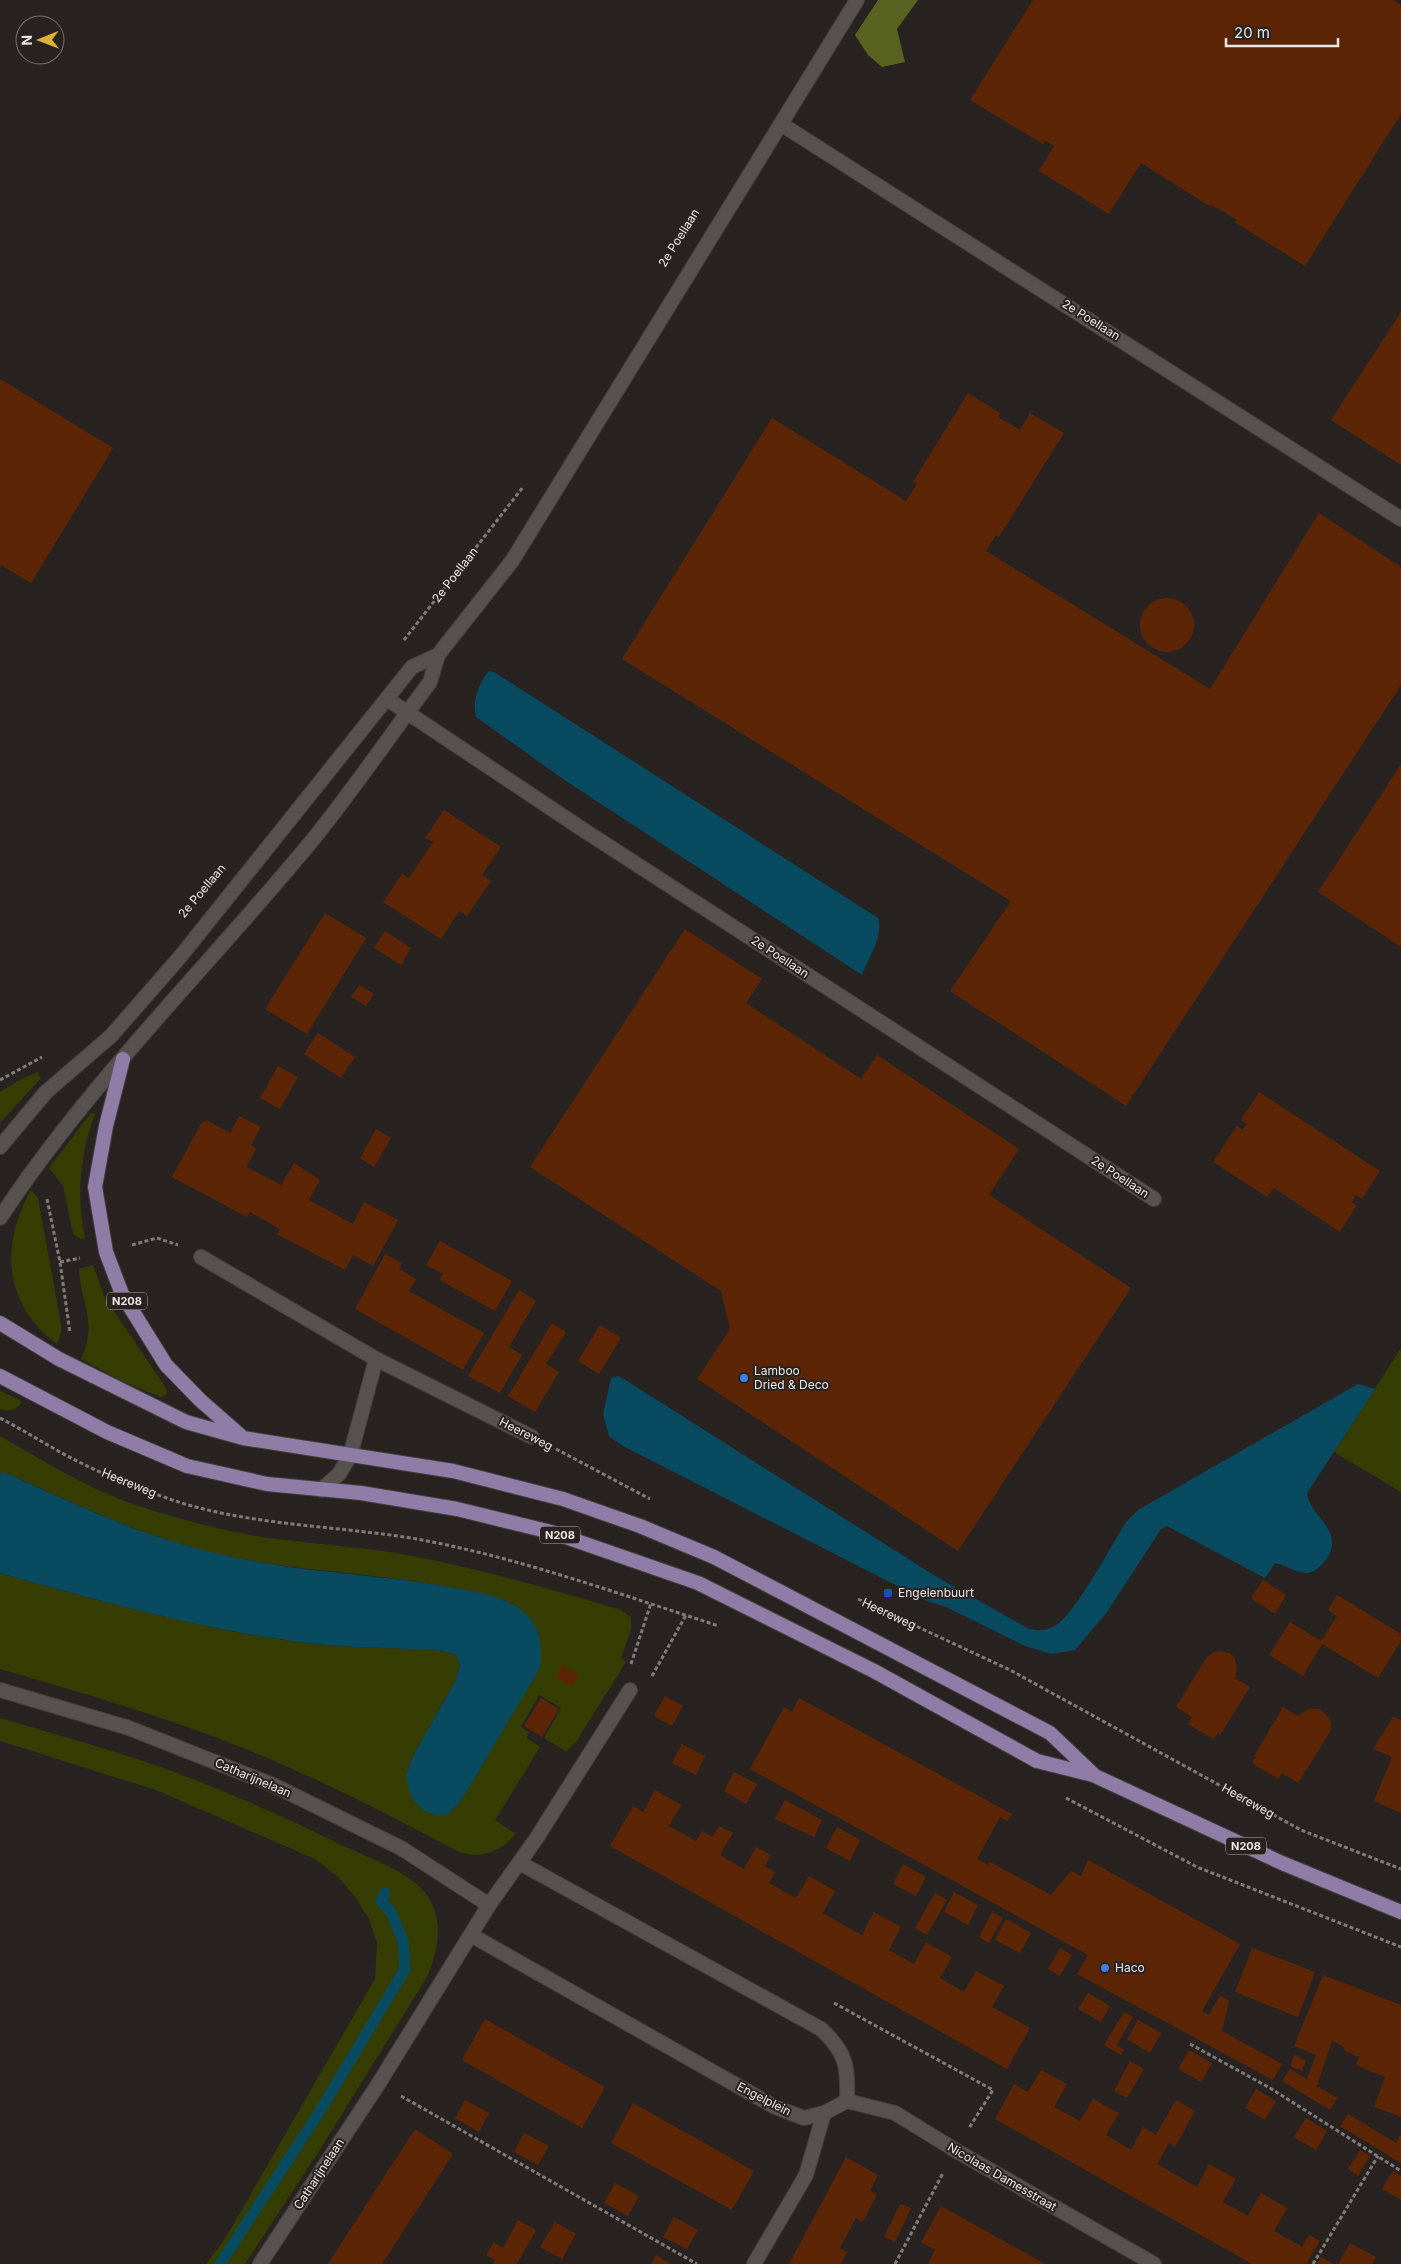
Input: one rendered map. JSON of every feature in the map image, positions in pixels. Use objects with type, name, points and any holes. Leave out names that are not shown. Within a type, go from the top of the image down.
[{"type":"main road","name":"N208","points":[[123,1059],[106,1126],[95,1186],[106,1252],[122,1294],[166,1365],[200,1400],[243,1438]]},
{"type":"main road","name":"N208","points":[[0,1323],[59,1359],[186,1422],[243,1438],[452,1472],[563,1499],[640,1526],[714,1556],[1050,1733],[1093,1775]]},
{"type":"main road","name":"N208","points":[[0,1376],[107,1432],[187,1466],[266,1484],[361,1493],[457,1509],[551,1532],[698,1583],[865,1666],[1037,1761],[1093,1775],[1282,1863],[1401,1912]]},
{"type":"street","name":"2e Poellaan","points":[[0,1218],[30,1172],[123,1059],[316,836],[430,682],[438,655],[512,561],[857,0]]},
{"type":"street","name":"2e Poellaan","points":[[781,124],[1401,519]]},
{"type":"street","name":"2e Poellaan","points":[[0,1147],[46,1092],[111,1036],[180,957],[412,667],[438,655]]},
{"type":"street","name":"2e Poellaan","points":[[387,699],[632,861],[1154,1199]]},
{"type":"street","name":"Heereweg","points":[[201,1257],[376,1358],[532,1437]]},
{"type":"street","points":[[321,1490],[339,1474],[350,1456],[376,1358]]},
{"type":"street","name":"Catharijnelaan","points":[[0,1690],[129,1728],[273,1785],[401,1848],[489,1905]]},
{"type":"street","name":"Catharijnelaan","points":[[260,2264],[379,2083],[489,1905],[520,1863],[630,1690]]},
{"type":"street","points":[[520,1863],[821,2029],[836,2043],[848,2072],[847,2101]]},
{"type":"street","name":"Engelplein","points":[[471,1935],[775,2106],[804,2118],[824,2113],[847,2101]]},
{"type":"street","name":"Nicolaas Damesstraat","points":[[847,2101],[895,2113],[955,2150],[1154,2264]]},
{"type":"street","points":[[754,2264],[806,2175],[824,2113]]},
{"type":"path","name":"2e Poellaan","points":[[398,648],[526,484]]},
{"type":"path","points":[[0,1080],[50,1052]]},
{"type":"path","points":[[30,1172],[45,1187],[60,1262],[70,1336],[59,1359]]},
{"type":"path","points":[[18,1427],[37,1394]]},
{"type":"path","name":"Heereweg","points":[[0,1418],[81,1463],[120,1480],[186,1504],[268,1521],[417,1539],[506,1559],[686,1615],[652,1675],[630,1690]]},
{"type":"path","name":"Heereweg","points":[[532,1437],[651,1499]]},
{"type":"path","name":"Heereweg","points":[[854,1597],[1010,1670],[1301,1830],[1401,1869]]},
{"type":"path","points":[[630,1690],[631,1666],[651,1603]]},
{"type":"path","points":[[1190,2044],[1270,2088],[1401,2171]]},
{"type":"path","points":[[379,2083],[696,2264]]},
{"type":"path","points":[[1313,2264],[1378,2156]]},
{"type":"green space","points":[[878,0],[918,0],[897,29],[905,62],[882,67],[868,55],[855,35]]},
{"type":"green space","points":[[37,1072],[41,1078],[0,1123],[0,1092]]},
{"type":"green space","points":[[91,1113],[95,1114],[86,1144],[81,1175],[81,1207],[85,1238],[81,1239],[73,1234],[63,1186],[49,1168]]},
{"type":"green space","points":[[31,1190],[38,1198],[61,1324],[61,1333],[57,1344],[39,1328],[26,1311],[17,1292],[12,1272],[11,1252],[14,1231],[21,1210]]},
{"type":"green space","points":[[93,1265],[105,1298],[164,1385],[167,1391],[166,1395],[161,1397],[126,1383],[81,1359],[86,1346],[88,1324],[79,1269]]},
{"type":"green space","points":[[1401,1348],[1401,1492],[1334,1452]]},
{"type":"green space","points":[[0,1391],[22,1401],[13,1410],[0,1409]]},
{"type":"green space","points":[[0,1436],[105,1493],[184,1520],[255,1536],[413,1556],[517,1580],[621,1610],[631,1617],[631,1630],[621,1658],[626,1662],[576,1742],[566,1751],[544,1738],[561,1708],[539,1695],[521,1727],[529,1732],[527,1738],[540,1747],[495,1820],[516,1834],[504,1845],[490,1852],[475,1855],[459,1852],[328,1785],[248,1750],[156,1716],[0,1669],[0,1573],[117,1605],[234,1631],[314,1644],[439,1650],[456,1655],[460,1665],[456,1680],[413,1756],[406,1775],[506,1601],[468,1591],[429,1584],[234,1558],[171,1542],[100,1514],[6,1473],[0,1473]]},
{"type":"green space","points":[[0,1718],[131,1757],[240,1798],[401,1873],[419,1886],[432,1904],[436,1914],[438,1935],[437,1946],[427,1977],[321,2148],[245,2264],[206,2264],[226,2237],[375,1979],[377,1943],[369,1919],[356,1898],[338,1877],[315,1859],[156,1790],[0,1741]]},
{"type":"water","points":[[489,671],[494,672],[878,918],[879,932],[877,940],[862,975],[566,781],[476,717],[475,699],[482,681]]},
{"type":"water","points":[[619,1376],[937,1577],[1029,1629],[1039,1630],[1055,1626],[1073,1608],[1126,1522],[1138,1510],[1358,1384],[1375,1389],[1307,1493],[1309,1502],[1326,1525],[1332,1542],[1331,1551],[1318,1568],[1305,1573],[1275,1563],[1265,1578],[1167,1526],[1161,1529],[1107,1612],[1075,1650],[1051,1654],[1025,1646],[946,1607],[925,1600],[623,1446],[609,1436],[603,1414],[611,1378]]},
{"type":"water","points":[[0,1473],[6,1473],[140,1531],[203,1550],[289,1567],[433,1584],[480,1593],[499,1599],[516,1606],[524,1612],[536,1627],[541,1656],[540,1668],[460,1802],[448,1814],[437,1815],[424,1811],[411,1797],[406,1775],[413,1756],[456,1680],[460,1665],[456,1655],[439,1650],[314,1644],[234,1631],[117,1605],[0,1573]]},
{"type":"building","points":[[1033,0],[1393,0],[1401,5],[1401,114],[1305,266],[1235,222],[1237,220],[1212,205],[1211,207],[1141,163],[1109,214],[1039,171],[1054,146],[1045,141],[1043,144],[970,100]]},
{"type":"building","points":[[1401,312],[1401,465],[1331,420]]},
{"type":"building","points":[[0,379],[113,448],[31,583],[1,565],[0,567]]},
{"type":"building","points":[[968,393],[1000,413],[998,417],[1020,430],[1030,413],[1064,433],[999,537],[996,535],[986,551],[1210,689],[1319,513],[1401,567],[1401,685],[1126,1106],[950,991],[1011,901],[622,659],[772,418],[906,501],[917,484],[913,482]]},
{"type":"building","points":[[1162,598],[1172,598],[1182,602],[1190,610],[1194,625],[1190,640],[1182,648],[1172,652],[1162,652],[1152,648],[1144,640],[1140,630],[1140,620],[1144,610],[1152,602]]},
{"type":"building","points":[[1401,764],[1401,947],[1318,892]]},
{"type":"building","points":[[444,810],[501,847],[482,875],[491,881],[467,916],[459,911],[441,939],[383,902],[402,874],[409,878],[433,842],[425,838]]},
{"type":"building","points":[[325,913],[366,938],[307,1034],[265,1009]]},
{"type":"building","points":[[685,929],[762,979],[746,1003],[861,1079],[877,1055],[1019,1149],[989,1195],[1131,1288],[958,1551],[697,1379],[730,1329],[721,1291],[530,1167]]},
{"type":"building","points":[[385,931],[411,948],[401,965],[374,948]]},
{"type":"building","points":[[359,985],[374,994],[366,1006],[351,997]]},
{"type":"building","points":[[318,1033],[355,1057],[341,1078],[304,1054]]},
{"type":"building","points":[[278,1066],[298,1077],[280,1109],[260,1098]]},
{"type":"building","points":[[1259,1092],[1380,1171],[1362,1199],[1356,1195],[1352,1202],[1357,1205],[1340,1232],[1274,1188],[1267,1197],[1213,1162],[1237,1126],[1242,1130],[1247,1124],[1241,1120]]},
{"type":"building","points":[[239,1116],[261,1127],[251,1145],[256,1148],[247,1167],[281,1185],[294,1163],[320,1180],[309,1200],[353,1224],[364,1202],[398,1220],[373,1266],[353,1255],[345,1270],[277,1234],[280,1229],[250,1212],[247,1217],[172,1177],[202,1122],[208,1121],[230,1133]]},
{"type":"building","points":[[376,1129],[391,1138],[374,1167],[360,1158]]},
{"type":"building","points":[[440,1241],[512,1281],[495,1311],[440,1280],[443,1274],[426,1265]]},
{"type":"building","points":[[385,1254],[402,1263],[399,1269],[416,1279],[409,1291],[484,1333],[463,1370],[355,1309]]},
{"type":"building","points":[[519,1290],[536,1301],[509,1347],[522,1355],[500,1393],[468,1376]]},
{"type":"building","points":[[552,1323],[566,1332],[546,1364],[559,1372],[535,1412],[508,1396]]},
{"type":"building","points":[[600,1325],[621,1338],[599,1374],[578,1361]]},
{"type":"building","points":[[1263,1580],[1286,1595],[1275,1614],[1251,1598]]},
{"type":"building","points":[[1337,1595],[1401,1634],[1401,1641],[1378,1678],[1322,1644],[1303,1676],[1269,1655],[1290,1622],[1321,1641],[1337,1616],[1328,1610]]},
{"type":"building","points":[[1214,1652],[1230,1653],[1234,1657],[1237,1666],[1235,1678],[1250,1687],[1220,1735],[1218,1733],[1213,1739],[1188,1724],[1192,1717],[1176,1707],[1207,1657]]},
{"type":"building","points":[[562,1665],[579,1675],[572,1687],[556,1677]]},
{"type":"building","points":[[665,1696],[683,1706],[672,1726],[654,1716]]},
{"type":"building","points":[[541,1698],[559,1709],[542,1737],[524,1726]]},
{"type":"building","points":[[799,1698],[1012,1814],[1007,1821],[1000,1817],[977,1859],[988,1865],[990,1862],[1051,1895],[1071,1871],[1081,1876],[1088,1860],[1240,1944],[1202,2011],[1209,2015],[1220,1995],[1229,2001],[1222,2031],[1282,2064],[1273,2080],[1077,1974],[1088,1955],[750,1769],[784,1707],[792,1712]]},
{"type":"building","points":[[1283,1707],[1298,1716],[1308,1709],[1320,1709],[1329,1717],[1331,1723],[1330,1732],[1298,1783],[1282,1773],[1278,1779],[1252,1763],[1256,1757],[1254,1756]]},
{"type":"building","points":[[1393,1717],[1401,1720],[1401,1813],[1374,1801],[1392,1757],[1373,1749]]},
{"type":"building","points":[[682,1744],[705,1756],[696,1775],[672,1763]]},
{"type":"building","points":[[734,1772],[757,1784],[746,1804],[724,1791]]},
{"type":"building","points":[[655,1790],[681,1805],[669,1826],[696,1841],[702,1831],[712,1837],[719,1826],[733,1833],[720,1855],[744,1869],[756,1847],[771,1855],[765,1866],[775,1872],[769,1883],[796,1898],[809,1876],[835,1891],[823,1913],[842,1924],[862,1935],[874,1912],[901,1927],[889,1950],[914,1964],[926,1942],[952,1957],[940,1978],[964,1992],[976,1971],[1004,1986],[992,2007],[1030,2028],[1007,2069],[610,1846],[633,1806],[643,1812]]},
{"type":"building","points":[[785,1800],[822,1820],[814,1837],[775,1819]]},
{"type":"building","points":[[837,1827],[860,1840],[850,1861],[826,1848]]},
{"type":"building","points":[[903,1864],[926,1877],[916,1896],[893,1884]]},
{"type":"building","points":[[954,1892],[978,1905],[968,1925],[944,1912]]},
{"type":"building","points":[[935,1893],[947,1900],[927,1935],[915,1928]]},
{"type":"building","points":[[992,1912],[1003,1918],[989,1943],[979,1937]]},
{"type":"building","points":[[1006,1919],[1031,1933],[1020,1953],[995,1940]]},
{"type":"building","points":[[1060,1948],[1072,1955],[1060,1976],[1048,1969]]},
{"type":"building","points":[[1252,1948],[1315,1972],[1298,2017],[1235,1992]]},
{"type":"building","points":[[1323,1975],[1401,2005],[1401,2117],[1374,2107],[1385,2077],[1356,2065],[1359,2057],[1345,2051],[1343,2046],[1332,2041],[1317,2086],[1337,2098],[1330,2110],[1282,2081],[1290,2069],[1307,2079],[1316,2055],[1294,2046]]},
{"type":"building","points":[[1088,1993],[1110,2006],[1101,2022],[1078,2009]]},
{"type":"building","points":[[1124,2012],[1133,2017],[1117,2045],[1124,2050],[1121,2055],[1104,2045]]},
{"type":"building","points":[[485,2019],[605,2087],[582,2128],[462,2060]]},
{"type":"building","points":[[1138,2020],[1161,2033],[1150,2053],[1127,2039]]},
{"type":"building","points":[[1189,2050],[1212,2063],[1201,2082],[1178,2069]]},
{"type":"building","points":[[1294,2055],[1306,2060],[1302,2071],[1290,2066]]},
{"type":"building","points":[[1130,2061],[1144,2069],[1127,2098],[1114,2091]]},
{"type":"building","points":[[1041,2070],[1067,2084],[1054,2107],[1080,2121],[1093,2099],[1119,2113],[1106,2135],[1131,2150],[1143,2127],[1156,2135],[1176,2100],[1195,2111],[1175,2147],[1169,2143],[1157,2164],[1197,2187],[1209,2164],[1236,2179],[1223,2202],[1248,2216],[1261,2193],[1287,2208],[1274,2231],[1302,2247],[1309,2235],[1320,2241],[1306,2264],[1252,2264],[995,2119],[1014,2084],[1028,2092]]},
{"type":"building","points":[[1256,2089],[1276,2101],[1265,2120],[1245,2108]]},
{"type":"building","points":[[465,2100],[489,2113],[479,2132],[455,2118]]},
{"type":"building","points":[[633,2103],[754,2171],[732,2210],[611,2143]]},
{"type":"building","points":[[1348,2114],[1396,2143],[1401,2133],[1401,2163],[1340,2126]]},
{"type":"building","points":[[1306,2118],[1327,2131],[1316,2150],[1294,2137]]},
{"type":"building","points":[[415,2129],[453,2154],[382,2264],[328,2264]]},
{"type":"building","points":[[524,2133],[549,2146],[538,2165],[514,2152]]},
{"type":"building","points":[[1360,2150],[1370,2156],[1358,2176],[1348,2169]]},
{"type":"building","points":[[846,2157],[878,2175],[870,2191],[877,2194],[863,2222],[856,2218],[840,2248],[847,2252],[841,2264],[789,2264]]},
{"type":"building","points":[[1393,2171],[1401,2176],[1401,2200],[1382,2189]]},
{"type":"building","points":[[615,2183],[639,2196],[628,2216],[604,2203]]},
{"type":"building","points":[[900,2204],[911,2208],[895,2242],[884,2237]]},
{"type":"building","points":[[941,2206],[1045,2264],[928,2264],[935,2250],[921,2242]]},
{"type":"building","points":[[674,2217],[698,2230],[687,2249],[663,2237]]},
{"type":"building","points":[[518,2220],[536,2230],[517,2264],[493,2264],[495,2260],[486,2255],[494,2242],[503,2248]]},
{"type":"building","points":[[555,2222],[576,2234],[562,2259],[540,2247]]},
{"type":"building","points":[[1350,2243],[1376,2257],[1372,2264],[1338,2264]]},
{"type":"building","points":[[656,2255],[671,2264],[651,2264]]},
{"type":"building","points":[[1321,2257],[1334,2264],[1317,2264]]},
{"type":"waterway","points":[[220,2264],[320,2111],[405,1969],[403,1941],[391,1912],[381,1901],[385,1893]]},
{"type":"place","name":"Lamboo Dried & Deco","points":[[744,1378]]},
{"type":"place","name":"Engelenbuurt","points":[[888,1593]]},
{"type":"place","name":"Haco","points":[[1105,1968]]}]
